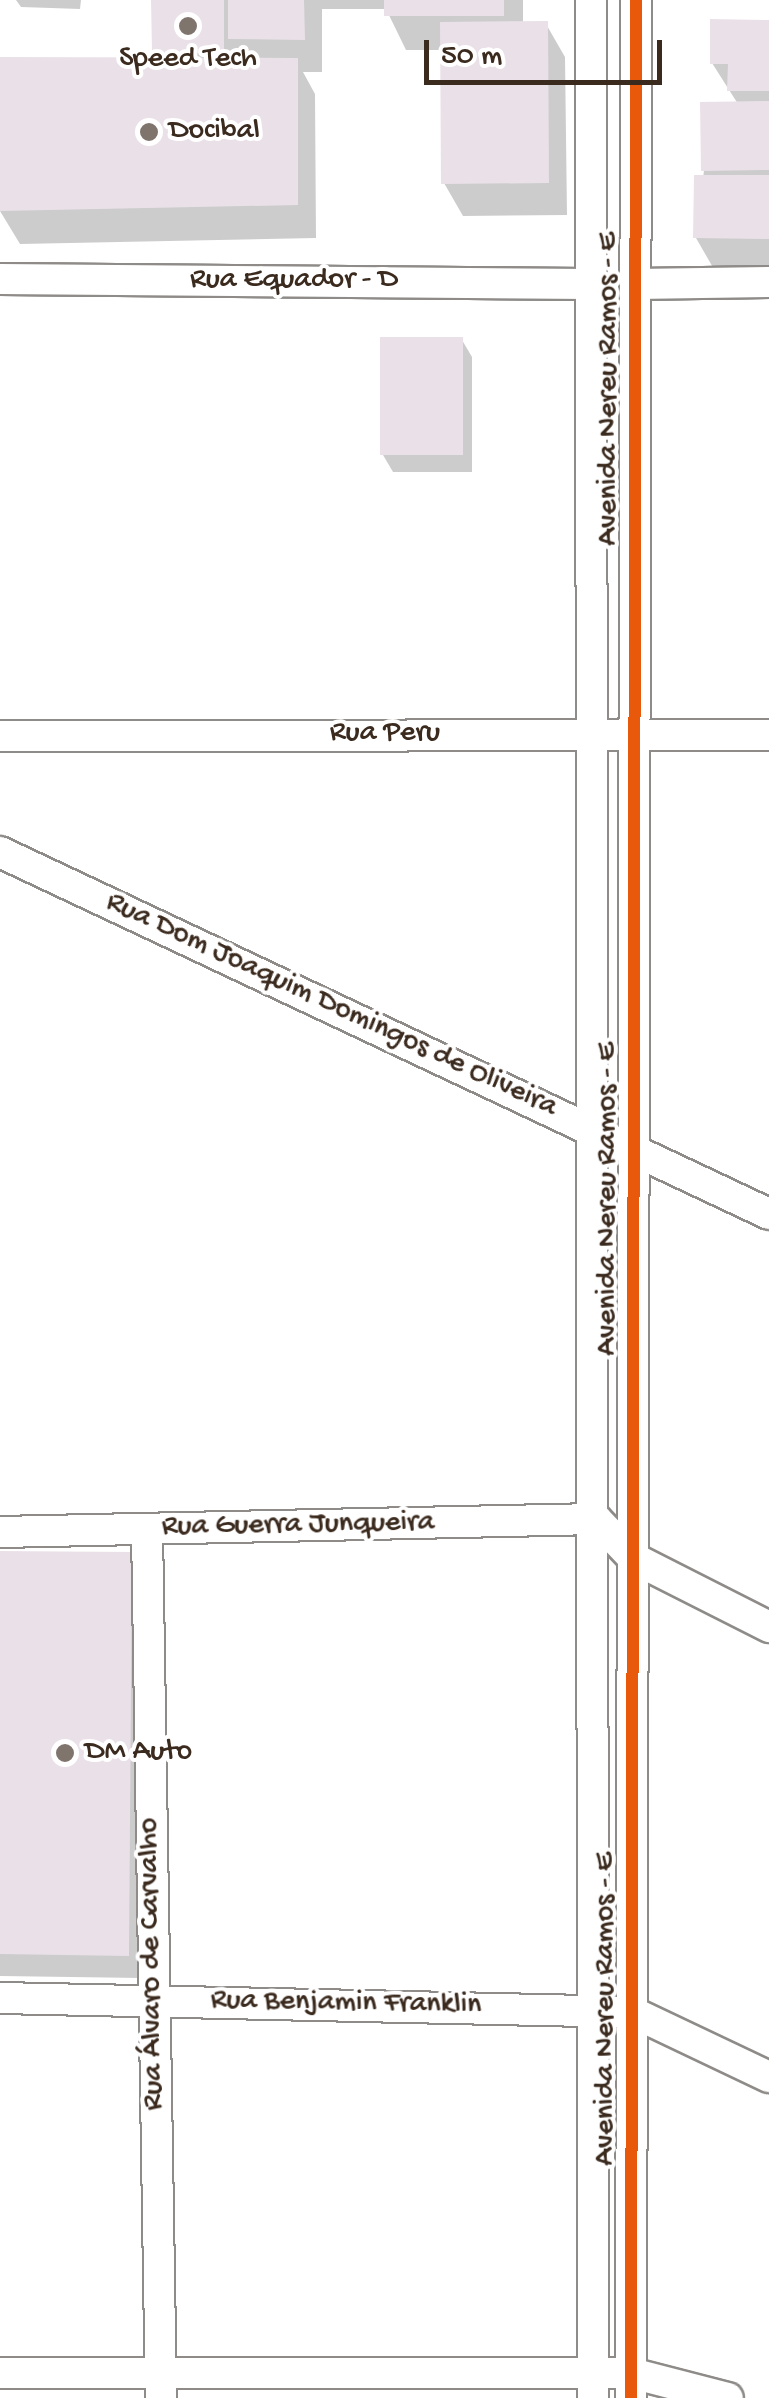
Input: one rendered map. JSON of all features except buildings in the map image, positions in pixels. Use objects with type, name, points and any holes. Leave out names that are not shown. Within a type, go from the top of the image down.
[{"type":"street","name":"Avenida Nereu Ramos - E","points":[[592,0],[588,284],[598,733],[593,2385]]},
{"type":"street","name":"Avenida Nereu Ramos - E","points":[[631,2385],[636,0]]},
{"type":"street","name":"Rua Equador - D","points":[[0,279],[588,284]]},
{"type":"street","points":[[636,284],[769,282]]},
{"type":"street","name":"Rua Peru","points":[[0,736],[769,735]]},
{"type":"street","name":"Rua Dom Joaquim Domingos de Oliveira","points":[[0,852],[634,1147],[769,1214]]},
{"type":"street","points":[[596,1355],[634,1356]]},
{"type":"street","points":[[596,1519],[633,1558],[769,1626]]},
{"type":"street","name":"Rua Guerra Junqueira","points":[[0,1532],[596,1519]]},
{"type":"street","name":"Rua Álvaro de Carvalho","points":[[147,1529],[162,2385]]},
{"type":"street","name":"Rua Benjamin Franklin","points":[[0,1998],[632,2012]]},
{"type":"street","points":[[632,2012],[769,2077]]},
{"type":"street","points":[[0,2373],[162,2385],[631,2385],[728,2398]]},
{"type":"cycle path","points":[[631,2398],[636,0]]},
{"type":"place","name":"Speed Tech","points":[[188,26]]},
{"type":"place","name":"Docibal","points":[[149,132]]},
{"type":"place","name":"DM Auto","points":[[65,1753]]}]
